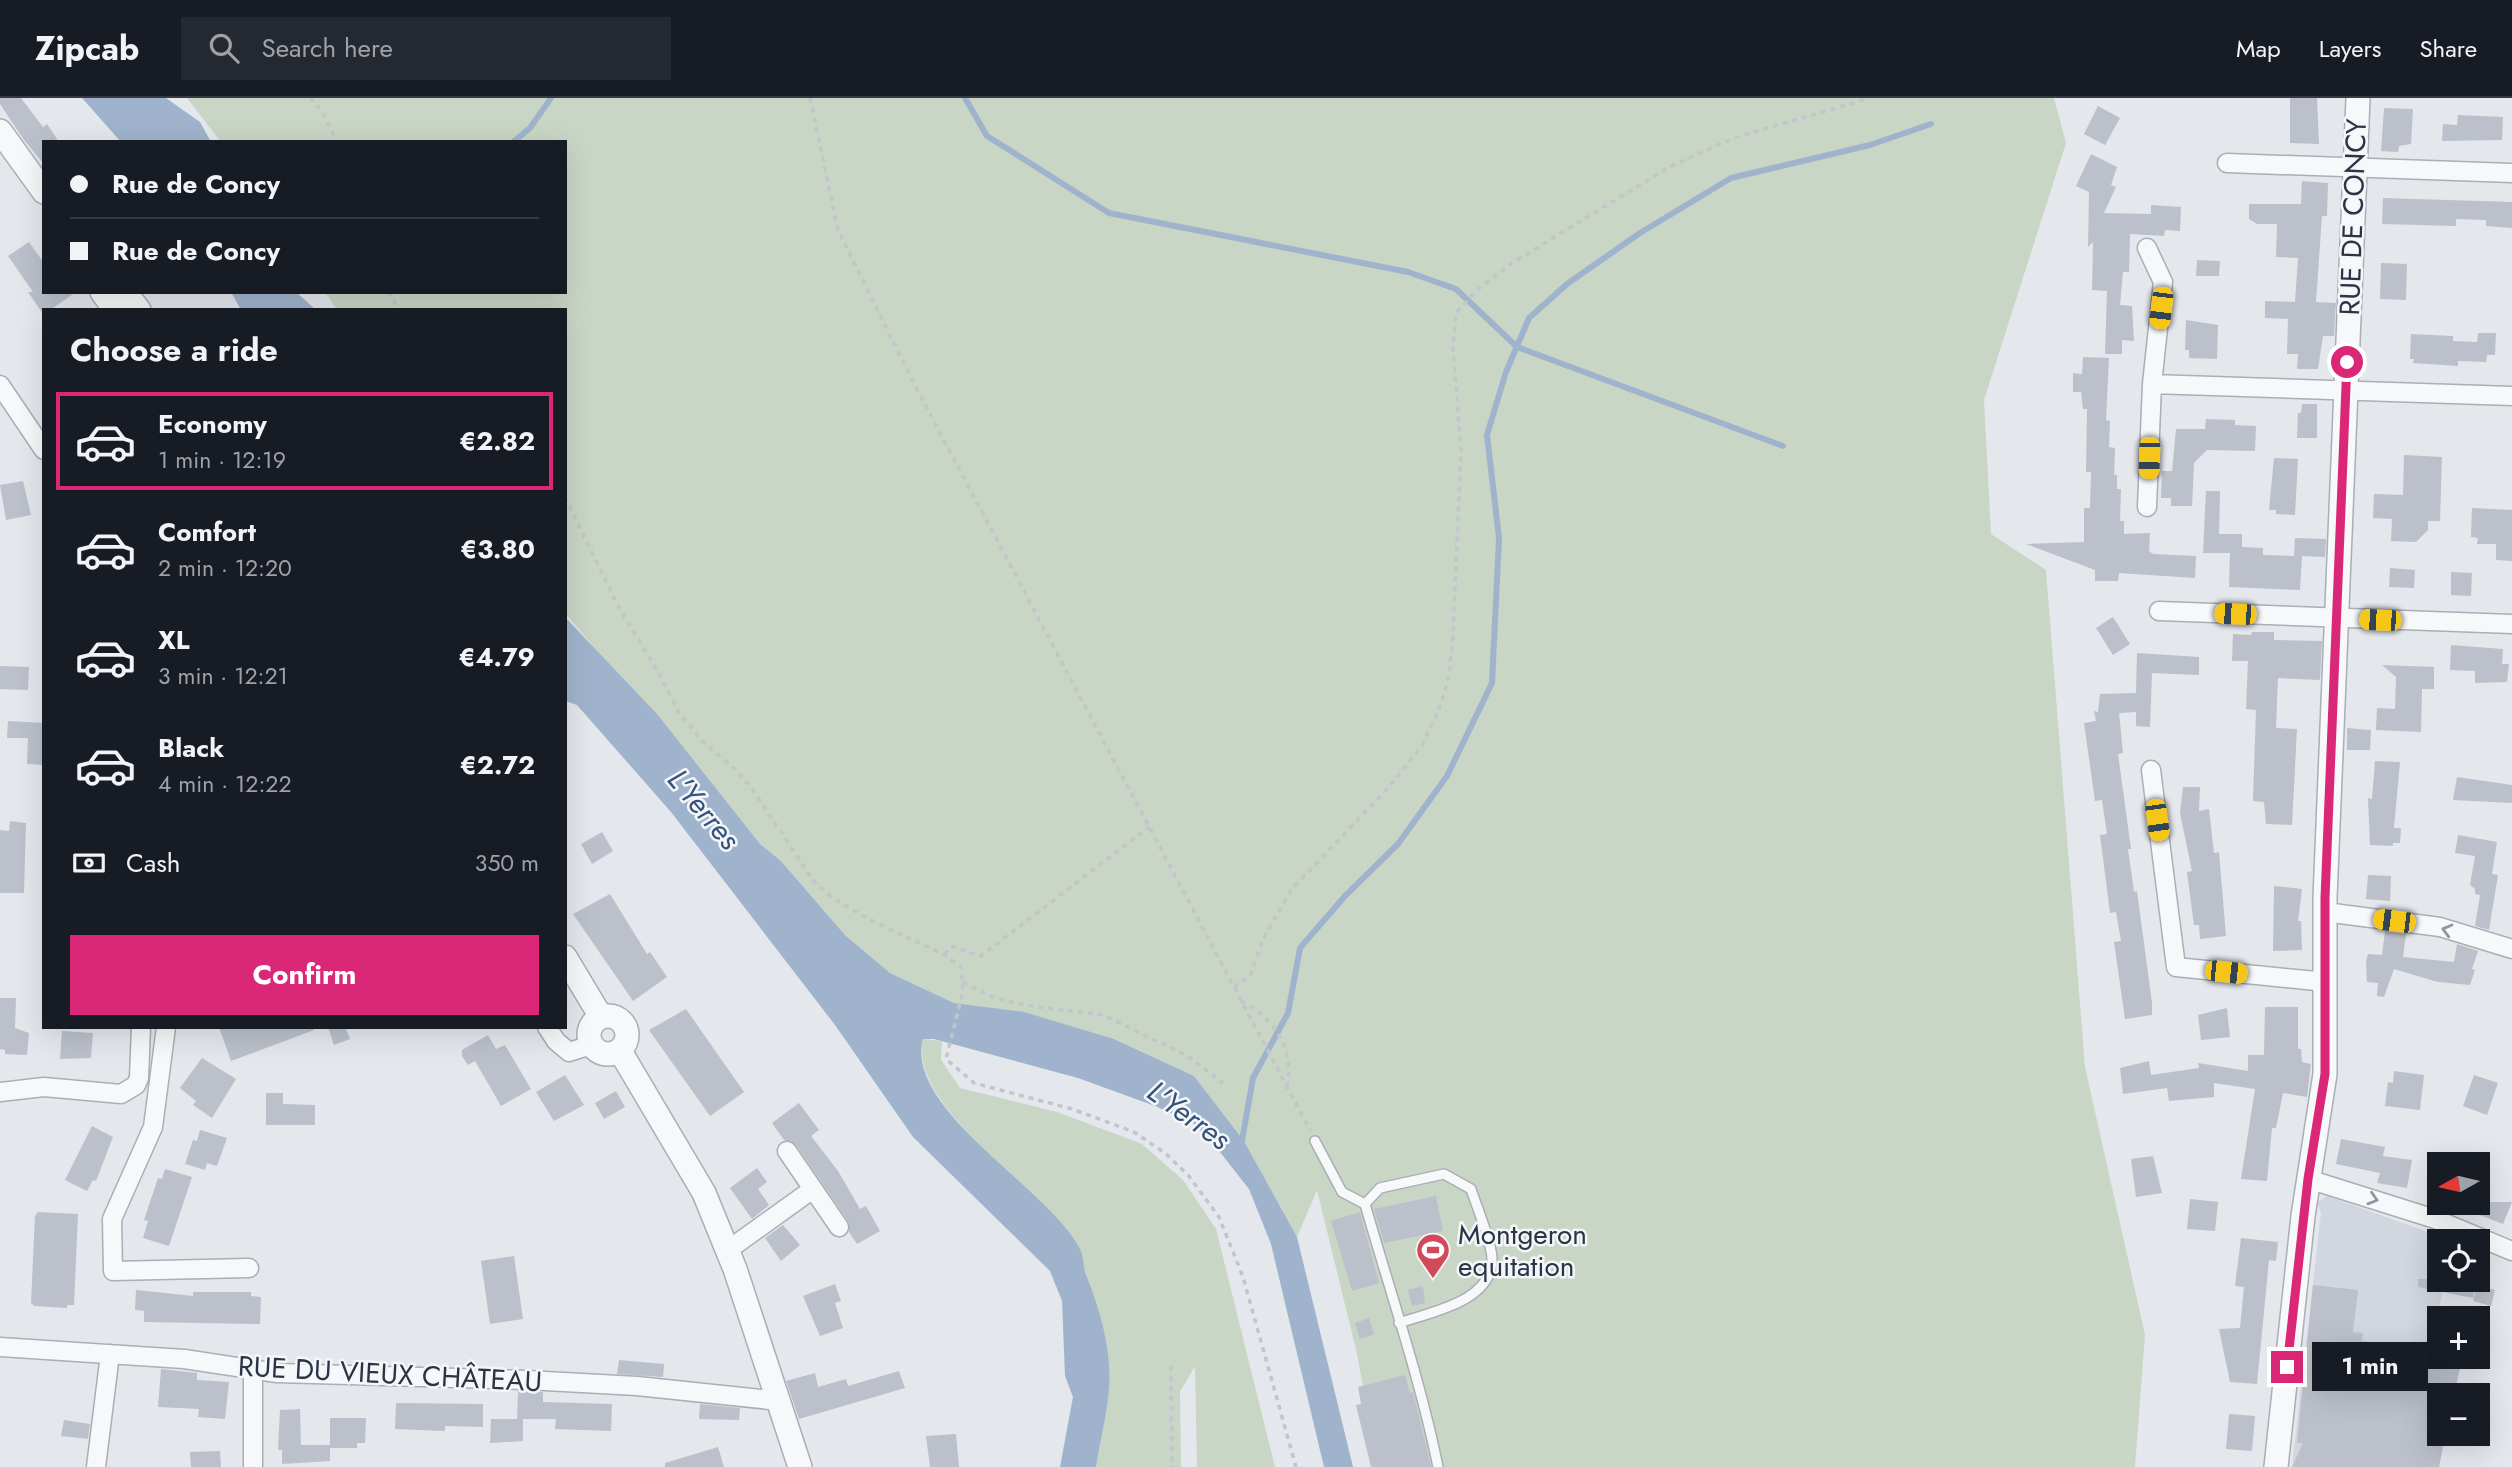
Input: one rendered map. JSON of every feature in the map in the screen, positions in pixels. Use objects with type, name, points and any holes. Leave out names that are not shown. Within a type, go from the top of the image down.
[{"type":"street","name":"RUE DE CONCY","points":[[2276,1467],[2308,1179],[2325,1074],[2325,912],[2358,98]]},
{"type":"street","points":[[0,131],[42,189]]},
{"type":"street","points":[[2227,163],[2512,173]]},
{"type":"street","points":[[2147,248],[2163,282],[2152,384],[2147,507]]},
{"type":"street","points":[[2152,384],[2512,396]]},
{"type":"street","points":[[0,385],[42,447]]},
{"type":"street","points":[[2159,611],[2512,624]]},
{"type":"street","points":[[2151,770],[2176,967],[2326,982]]},
{"type":"street","points":[[2325,912],[2440,927],[2512,949]]},
{"type":"street","points":[[567,960],[601,1017]]},
{"type":"street","points":[[601,1017],[613,1017],[624,1023],[627,1041],[620,1051],[608,1055],[592,1045],[589,1032],[601,1017]]},
{"type":"street","points":[[0,1092],[44,1087],[121,1094],[136,1085],[139,1078],[141,1029]]},
{"type":"street","points":[[166,1029],[153,1127],[112,1219],[113,1271],[249,1268]]},
{"type":"street","points":[[548,1029],[556,1041],[569,1052],[592,1045]]},
{"type":"street","points":[[620,1051],[704,1193],[780,1401],[800,1467]]},
{"type":"street","points":[[787,1151],[839,1227]]},
{"type":"street","points":[[2308,1179],[2435,1219],[2512,1251]]},
{"type":"street","points":[[727,1250],[813,1189]]},
{"type":"street","name":"RUE DU VIEUX CHÂTEAU","points":[[0,1347],[184,1359],[253,1370],[555,1381],[780,1401]]},
{"type":"street","points":[[96,1467],[110,1354]]},
{"type":"street","points":[[253,1370],[253,1467]]},
{"type":"lane","points":[[1315,1141],[1342,1192],[1365,1204],[1424,1398],[1438,1467]]},
{"type":"lane","points":[[1365,1204],[1380,1188],[1444,1174],[1471,1189],[1492,1258],[1486,1281],[1464,1301],[1399,1323]]},
{"type":"path","points":[[310,98],[321,110],[336,140]]},
{"type":"path","points":[[810,98],[838,230],[918,392],[1315,1141]]},
{"type":"path","points":[[1234,987],[1250,976],[1267,931],[1291,890],[1390,786],[1422,745],[1439,710],[1449,676],[1454,635],[1461,449],[1453,347],[1456,313],[1476,291],[1512,263],[1671,166],[1703,150],[1813,113],[1870,98]]},
{"type":"path","points":[[567,501],[618,606],[662,677],[679,713],[705,744],[734,768],[751,787],[815,883],[828,895],[903,935],[946,954],[961,967],[962,991],[946,1059],[974,1083],[1072,1109],[1133,1132],[1165,1153],[1188,1175],[1219,1217],[1243,1277],[1296,1467]]},
{"type":"path","points":[[946,954],[951,946],[981,956],[1149,827]]},
{"type":"path","points":[[963,982],[993,997],[1024,1005],[1103,1015],[1186,1055],[1223,1083]]},
{"type":"path","points":[[1241,1001],[1270,1020],[1288,1053],[1292,1066],[1287,1087]]},
{"type":"path","points":[[1171,1366],[1172,1467]]},
{"type":"shaded area","points":[[2327,1196],[2427,1232],[2427,1292],[2442,1292],[2440,1306],[2427,1306],[2427,1353],[2417,1351],[2398,1467],[2292,1467],[2321,1213],[2317,1202]]},
{"type":"green space","points":[[187,98],[2054,98],[2066,143],[1984,400],[1991,534],[2046,570],[2085,1067],[2145,1335],[2135,1467],[1378,1467],[1357,1354],[1317,1190],[1297,1237],[1244,1141],[1194,1076],[1114,1039],[1047,1019],[954,1003],[890,973],[845,935],[781,861],[760,844],[567,615],[567,308],[336,308],[326,294],[567,294],[567,140],[219,140]]},
{"type":"green space","points":[[923,1039],[942,1041],[941,1060],[960,1088],[1057,1112],[1142,1144],[1183,1180],[1216,1229],[1275,1467],[1197,1467],[1195,1366],[1180,1392],[1181,1467],[1096,1467],[1106,1409],[1090,1298],[1078,1246],[1037,1199],[956,1120],[936,1092],[924,1065]]},
{"type":"water","points":[[82,98],[166,98],[200,122],[210,140],[119,140]]},
{"type":"water","points":[[232,294],[298,294],[314,308],[240,308]]},
{"type":"water","name":"L'Yerres","points":[[567,619],[657,714],[760,844],[781,861],[845,935],[890,973],[954,1003],[1024,1012],[1114,1039],[1194,1076],[1244,1141],[1297,1237],[1353,1467],[1324,1467],[1271,1244],[1249,1189],[1193,1123],[1078,1078],[934,1039],[923,1039],[923,1066],[935,1093],[956,1121],[1064,1226],[1081,1252],[1107,1345],[1108,1398],[1096,1467],[1060,1467],[1073,1397],[1065,1376],[1062,1301],[1050,1271],[913,1137],[835,1025],[671,812],[577,705],[567,702]]},
{"type":"building","points":[[0,98],[21,98],[43,127],[47,124],[58,140],[42,140],[42,162],[24,140],[0,104]]},
{"type":"building","points":[[2290,98],[2317,98],[2319,144],[2290,143]]},
{"type":"building","points":[[2098,106],[2120,118],[2105,145],[2084,134]]},
{"type":"building","points":[[2384,108],[2413,109],[2411,144],[2399,146],[2398,152],[2381,151]]},
{"type":"building","points":[[2458,115],[2503,117],[2502,140],[2442,141],[2443,124],[2457,125]]},
{"type":"building","points":[[2091,154],[2117,167],[2111,185],[2116,187],[2104,213],[2151,214],[2151,205],[2181,207],[2180,231],[2165,230],[2164,236],[2130,234],[2129,272],[2123,272],[2120,305],[2132,306],[2134,341],[2122,340],[2122,354],[2105,354],[2107,291],[2092,290],[2093,242],[2088,247],[2089,192],[2076,186]]},
{"type":"building","points":[[2302,181],[2328,183],[2327,216],[2322,216],[2316,302],[2336,303],[2334,336],[2323,336],[2318,369],[2297,369],[2298,354],[2287,354],[2288,319],[2265,318],[2265,301],[2295,302],[2298,258],[2276,257],[2277,224],[2257,224],[2249,219],[2249,204],[2301,204]]},
{"type":"building","points":[[2383,198],[2512,202],[2512,228],[2486,226],[2486,220],[2456,219],[2456,226],[2382,224]]},
{"type":"building","points":[[29,242],[42,260],[42,294],[73,294],[53,308],[42,308],[42,313],[28,292],[33,292],[8,256]]},
{"type":"building","points":[[2197,260],[2220,261],[2219,276],[2196,276]]},
{"type":"building","points":[[2381,263],[2407,264],[2406,300],[2380,299]]},
{"type":"building","points":[[2186,320],[2218,325],[2217,359],[2189,358],[2189,350],[2185,350]]},
{"type":"building","points":[[2478,333],[2496,333],[2495,355],[2487,355],[2486,362],[2458,361],[2458,366],[2413,363],[2414,359],[2410,359],[2411,334],[2453,336],[2453,341],[2477,342]]},
{"type":"building","points":[[2083,357],[2109,358],[2106,420],[2110,421],[2109,447],[2115,448],[2114,475],[2117,475],[2117,489],[2121,489],[2120,521],[2124,521],[2124,534],[2150,533],[2149,551],[2153,554],[2196,556],[2195,578],[2119,573],[2118,581],[2095,581],[2095,570],[2026,544],[2084,542],[2084,508],[2090,508],[2091,472],[2086,472],[2087,409],[2083,409],[2081,392],[2073,392],[2073,373],[2082,374]]},
{"type":"building","points":[[2302,404],[2317,404],[2317,438],[2297,438],[2298,413],[2301,413]]},
{"type":"building","points":[[2206,419],[2235,420],[2235,425],[2256,426],[2255,451],[2207,450],[2194,463],[2192,506],[2171,506],[2171,498],[2161,498],[2162,471],[2172,471],[2176,429],[2205,429]]},
{"type":"building","points":[[2404,455],[2442,457],[2440,521],[2428,521],[2428,530],[2416,542],[2391,541],[2392,519],[2373,518],[2374,494],[2403,495]]},
{"type":"building","points":[[2274,458],[2298,459],[2295,515],[2276,514],[2276,510],[2269,510]]},
{"type":"building","points":[[23,481],[31,515],[6,520],[0,485]]},
{"type":"building","points":[[2206,491],[2220,491],[2219,534],[2242,534],[2242,547],[2263,548],[2263,555],[2294,556],[2295,538],[2326,539],[2325,557],[2302,556],[2300,590],[2229,587],[2230,553],[2203,553]]},
{"type":"building","points":[[2472,508],[2512,510],[2512,561],[2496,560],[2496,544],[2477,544],[2478,538],[2471,537]]},
{"type":"building","points":[[2390,568],[2415,570],[2414,588],[2389,587]]},
{"type":"building","points":[[2451,572],[2472,573],[2471,596],[2451,595]]},
{"type":"building","points":[[2113,617],[2130,644],[2113,655],[2096,628]]},
{"type":"building","points":[[2252,632],[2274,632],[2274,640],[2322,641],[2320,680],[2278,678],[2276,728],[2297,729],[2292,825],[2266,824],[2264,802],[2253,801],[2256,710],[2246,709],[2248,661],[2232,661],[2233,634],[2251,635]]},
{"type":"building","points":[[2451,645],[2503,649],[2502,664],[2509,664],[2507,682],[2475,683],[2475,671],[2450,670]]},
{"type":"building","points":[[2137,653],[2199,657],[2199,675],[2152,673],[2150,727],[2136,726],[2136,712],[2119,713],[2123,753],[2118,754],[2131,849],[2128,849],[2134,892],[2137,891],[2152,1003],[2152,1015],[2125,1019],[2114,942],[2121,941],[2116,912],[2110,913],[2100,835],[2107,834],[2102,800],[2095,801],[2084,723],[2096,721],[2094,711],[2098,712],[2100,694],[2136,693]]},
{"type":"building","points":[[2382,665],[2434,667],[2434,689],[2422,689],[2421,732],[2376,730],[2377,708],[2395,709],[2396,677]]},
{"type":"building","points":[[0,666],[29,667],[28,690],[0,689]]},
{"type":"building","points":[[8,721],[42,723],[42,765],[27,764],[28,738],[7,738]]},
{"type":"building","points":[[2347,728],[2371,730],[2370,750],[2347,750]]},
{"type":"building","points":[[2375,761],[2400,762],[2394,828],[2401,828],[2400,843],[2393,843],[2393,846],[2370,845],[2368,798],[2372,799]]},
{"type":"building","points":[[2457,777],[2512,785],[2512,803],[2453,800]]},
{"type":"building","points":[[2183,787],[2200,787],[2199,811],[2209,809],[2214,853],[2219,852],[2226,936],[2200,939],[2199,925],[2194,925],[2187,872],[2192,871],[2180,813]]},
{"type":"building","points":[[10,821],[26,823],[24,893],[0,893],[0,830],[9,831]]},
{"type":"building","points":[[602,832],[613,851],[592,864],[581,844]]},
{"type":"building","points":[[2458,835],[2497,842],[2492,874],[2498,875],[2489,930],[2475,926],[2480,895],[2475,894],[2475,889],[2470,885],[2475,856],[2455,853]]},
{"type":"building","points":[[2368,875],[2391,876],[2390,901],[2366,899]]},
{"type":"building","points":[[2274,886],[2302,889],[2298,921],[2301,921],[2302,950],[2273,951]]},
{"type":"building","points":[[610,894],[647,954],[650,952],[667,977],[633,1001],[573,914]]},
{"type":"building","points":[[2385,931],[2406,934],[2403,957],[2454,962],[2457,944],[2478,951],[2470,985],[2438,982],[2394,969],[2384,997],[2377,996],[2378,983],[2367,982],[2366,961],[2368,954],[2382,955]]},
{"type":"building","points":[[0,998],[16,998],[15,1028],[29,1033],[27,1055],[5,1054],[5,1050],[0,1049]]},
{"type":"building","points":[[2265,1007],[2298,1007],[2298,1049],[2301,1049],[2302,1062],[2311,1064],[2307,1097],[2283,1093],[2276,1128],[2272,1128],[2267,1181],[2241,1179],[2255,1089],[2214,1083],[2214,1097],[2169,1101],[2167,1088],[2123,1094],[2120,1068],[2149,1061],[2151,1075],[2199,1068],[2198,1063],[2248,1071],[2248,1055],[2264,1055]]},
{"type":"building","points":[[2227,1008],[2230,1037],[2201,1040],[2198,1015]]},
{"type":"building","points":[[686,1009],[744,1092],[710,1116],[649,1030]]},
{"type":"building","points":[[220,1029],[314,1029],[314,1030],[231,1061]]},
{"type":"building","points":[[329,1029],[346,1029],[350,1039],[334,1045]]},
{"type":"building","points":[[62,1031],[93,1033],[91,1058],[60,1059]]},
{"type":"building","points":[[488,1035],[496,1049],[505,1045],[531,1089],[501,1106],[475,1061],[468,1065],[462,1056],[462,1050]]},
{"type":"building","points":[[202,1058],[236,1079],[212,1118],[193,1105],[196,1101],[180,1088]]},
{"type":"building","points":[[2394,1071],[2424,1075],[2420,1110],[2385,1106],[2388,1082],[2393,1083]]},
{"type":"building","points":[[565,1075],[584,1105],[554,1121],[536,1092]]},
{"type":"building","points":[[2474,1075],[2498,1083],[2487,1115],[2463,1106]]},
{"type":"building","points":[[616,1091],[625,1107],[604,1119],[595,1103]]},
{"type":"building","points":[[266,1093],[283,1093],[283,1104],[315,1105],[315,1125],[266,1125]]},
{"type":"building","points":[[799,1103],[819,1130],[811,1136],[838,1171],[860,1209],[866,1206],[880,1231],[857,1244],[849,1232],[848,1221],[796,1145],[784,1140],[772,1123]]},
{"type":"building","points":[[92,1126],[113,1137],[96,1181],[93,1180],[87,1191],[65,1180]]},
{"type":"building","points":[[200,1130],[227,1138],[217,1166],[207,1163],[205,1170],[185,1164],[193,1140],[197,1141]]},
{"type":"building","points":[[2341,1139],[2385,1147],[2383,1156],[2412,1160],[2407,1188],[2377,1183],[2380,1173],[2336,1164]]},
{"type":"building","points":[[2153,1156],[2162,1193],[2136,1197],[2131,1159]]},
{"type":"building","points":[[757,1168],[767,1182],[758,1189],[769,1205],[752,1219],[730,1188]]},
{"type":"building","points":[[165,1169],[192,1177],[169,1246],[143,1238],[148,1221],[144,1220],[158,1178],[162,1179]]},
{"type":"building","points":[[1436,1196],[1443,1231],[1384,1243],[1374,1209]]},
{"type":"building","points":[[2190,1199],[2218,1202],[2215,1231],[2187,1229]]},
{"type":"building","points":[[2490,1202],[2512,1202],[2503,1224],[2480,1215],[2490,1215]]},
{"type":"building","points":[[38,1212],[78,1214],[74,1305],[67,1305],[67,1308],[34,1306],[31,1303],[35,1216]]},
{"type":"building","points":[[1360,1212],[1379,1283],[1352,1291],[1331,1221]]},
{"type":"building","points":[[783,1225],[800,1245],[781,1261],[765,1238]]},
{"type":"building","points":[[2241,1238],[2278,1242],[2276,1261],[2269,1260],[2257,1384],[2230,1382],[2219,1329],[2240,1328],[2244,1287],[2235,1286]]},
{"type":"building","points":[[514,1256],[523,1319],[490,1324],[481,1261]]},
{"type":"building","points":[[2418,1279],[2427,1279],[2427,1289],[2418,1287]]},
{"type":"building","points":[[835,1284],[841,1301],[835,1303],[843,1328],[820,1336],[803,1296]]},
{"type":"building","points":[[2313,1285],[2358,1290],[2353,1332],[2363,1333],[2362,1341],[2366,1341],[2364,1360],[2417,1366],[2418,1355],[2427,1357],[2427,1369],[2460,1369],[2457,1383],[2427,1383],[2427,1446],[2443,1446],[2439,1467],[2292,1467],[2303,1443],[2297,1443]]},
{"type":"building","points":[[1423,1286],[1425,1303],[1412,1306],[1408,1290]]},
{"type":"building","points":[[136,1290],[193,1296],[193,1292],[251,1292],[251,1296],[261,1297],[260,1324],[144,1322],[144,1311],[135,1310]]},
{"type":"building","points":[[2495,1290],[2491,1306],[2473,1301],[2475,1292]]},
{"type":"building","points":[[2443,1292],[2475,1292],[2473,1298]]},
{"type":"building","points":[[1369,1318],[1374,1334],[1360,1339],[1355,1323]]},
{"type":"building","points":[[619,1360],[664,1364],[663,1377],[617,1374]]},
{"type":"building","points":[[161,1369],[197,1373],[197,1380],[229,1382],[225,1419],[198,1417],[199,1409],[158,1407]]},
{"type":"building","points":[[899,1371],[905,1388],[799,1419],[786,1381],[815,1373],[818,1387],[846,1379],[848,1386]]},
{"type":"building","points":[[1405,1375],[1410,1393],[1413,1392],[1431,1467],[1371,1467],[1356,1405],[1361,1404],[1358,1387]]},
{"type":"building","points":[[518,1391],[543,1392],[543,1402],[612,1404],[611,1431],[555,1429],[556,1419],[523,1419],[523,1441],[490,1443],[491,1419],[517,1419]]},
{"type":"building","points":[[396,1403],[483,1404],[483,1427],[445,1426],[445,1431],[395,1429]]},
{"type":"building","points":[[700,1404],[740,1408],[739,1420],[699,1419]]},
{"type":"building","points":[[300,1409],[301,1445],[330,1445],[330,1418],[366,1418],[365,1443],[357,1443],[357,1448],[330,1448],[330,1461],[282,1464],[282,1450],[278,1450],[280,1410]]},
{"type":"building","points":[[2229,1414],[2255,1416],[2252,1451],[2226,1449]]},
{"type":"building","points":[[64,1420],[90,1424],[88,1439],[61,1436]]},
{"type":"building","points":[[956,1434],[959,1467],[930,1467],[926,1436]]},
{"type":"building","points":[[718,1447],[724,1467],[665,1467],[665,1463]]},
{"type":"building","points":[[220,1451],[221,1467],[191,1467],[190,1452]]},
{"type":"waterway","points":[[515,140],[530,128],[551,98]]},
{"type":"waterway","points":[[965,98],[987,136],[1109,213],[1408,272],[1456,289],[1517,347],[1783,446]]},
{"type":"waterway","name":"L'Yerres","points":[[1241,1146],[1253,1078],[1288,1013],[1300,948],[1345,896],[1398,844],[1447,776],[1492,683],[1499,538],[1487,435],[1506,372],[1529,318],[1567,284],[1640,233],[1731,178],[1870,145],[1931,124]]},
{"type":"place","name":"Montgeron equitation","points":[[1433,1280]]},
{"type":"route","points":[[2287,1367],[2303,1216],[2325,1074],[2325,898],[2347,362]]}]
